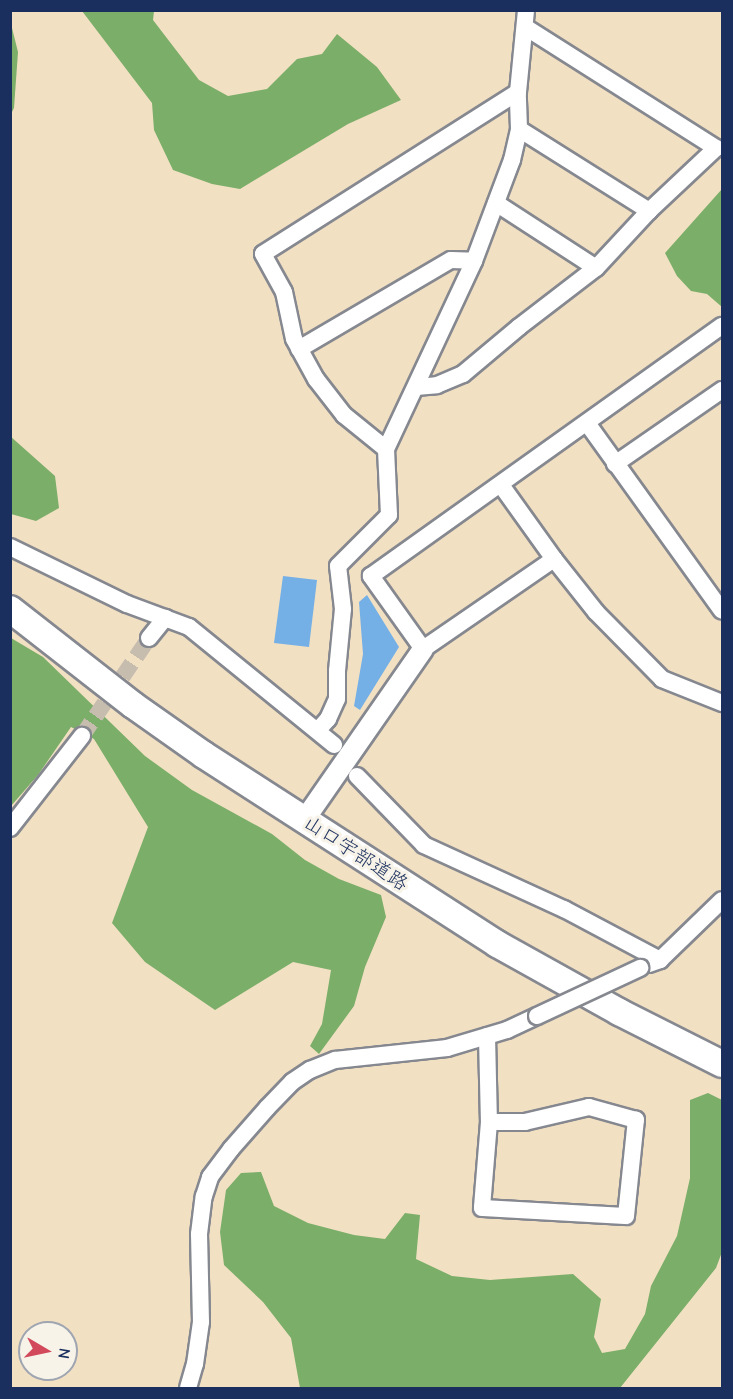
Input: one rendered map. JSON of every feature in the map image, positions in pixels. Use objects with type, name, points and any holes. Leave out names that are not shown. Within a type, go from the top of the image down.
[{"type":"main road","name":"山口宇部道路","points":[[10,609],[142,711],[204,755],[497,944],[619,1012],[723,1065]]},
{"type":"street","points":[[318,730],[328,718],[337,699],[337,671],[343,609],[338,566],[389,515],[386,449],[474,261],[496,203],[519,129],[518,92],[526,19],[716,148],[649,211],[597,268],[519,327],[463,374],[437,385],[416,387]]},
{"type":"street","points":[[386,449],[344,415],[315,378],[294,339],[284,292],[263,254],[518,92]]},
{"type":"street","points":[[519,129],[649,211]]},
{"type":"street","points":[[496,203],[597,268]]},
{"type":"street","points":[[299,349],[451,260],[474,261]]},
{"type":"street","points":[[423,649],[371,576],[717,330],[723,348]]},
{"type":"street","points":[[615,464],[723,390]]},
{"type":"street","points":[[587,423],[723,611]]},
{"type":"street","points":[[501,484],[554,559],[596,612],[662,680],[723,703]]},
{"type":"street","points":[[10,547],[127,604],[189,627],[318,730],[334,746]]},
{"type":"street","points":[[304,819],[423,649],[554,559]]},
{"type":"street","points":[[149,638],[165,618]]},
{"type":"street","points":[[10,828],[82,736]]},
{"type":"street","points":[[357,776],[424,846],[564,909],[660,960]]},
{"type":"street","points":[[188,1389],[195,1364],[201,1323],[199,1234],[204,1196],[210,1177],[231,1149],[292,1082],[310,1070],[335,1060],[447,1048],[487,1036],[537,1016],[660,960],[723,900]]},
{"type":"street","points":[[487,1036],[489,1122],[482,1208],[626,1216],[636,1120],[589,1107],[525,1122],[489,1122]]},
{"type":"green space","points":[[82,11],[154,11],[153,20],[199,80],[228,96],[267,89],[297,59],[322,54],[337,34],[377,67],[401,100],[348,124],[240,189],[212,184],[173,170],[154,130],[152,103]]},
{"type":"green space","points":[[11,24],[18,52],[14,108],[11,114]]},
{"type":"green space","points":[[722,189],[722,307],[707,294],[691,291],[677,276],[665,253]]},
{"type":"green space","points":[[10,436],[55,476],[59,508],[36,521],[11,514]]},
{"type":"green space","points":[[11,638],[43,657],[145,756],[192,790],[272,834],[305,860],[339,879],[381,895],[386,917],[365,967],[354,1006],[319,1054],[310,1046],[322,1024],[331,970],[293,962],[215,1010],[145,962],[112,923],[148,827],[94,739],[71,727],[38,775],[11,806]]},
{"type":"green space","points":[[708,1093],[722,1100],[722,1252],[716,1268],[620,1388],[300,1388],[291,1338],[263,1302],[224,1265],[220,1232],[226,1190],[241,1173],[261,1172],[274,1206],[308,1223],[354,1235],[385,1239],[405,1213],[420,1215],[416,1259],[452,1276],[490,1280],[573,1274],[601,1299],[594,1337],[602,1353],[625,1349],[645,1314],[651,1286],[677,1236],[690,1178],[690,1100]]},
{"type":"water","points":[[283,576],[317,580],[309,647],[274,643]]},
{"type":"water","points":[[367,595],[399,647],[360,710],[354,706],[363,654],[359,602]]},
{"type":"tunnel","points":[[82,736],[149,638]]}]
